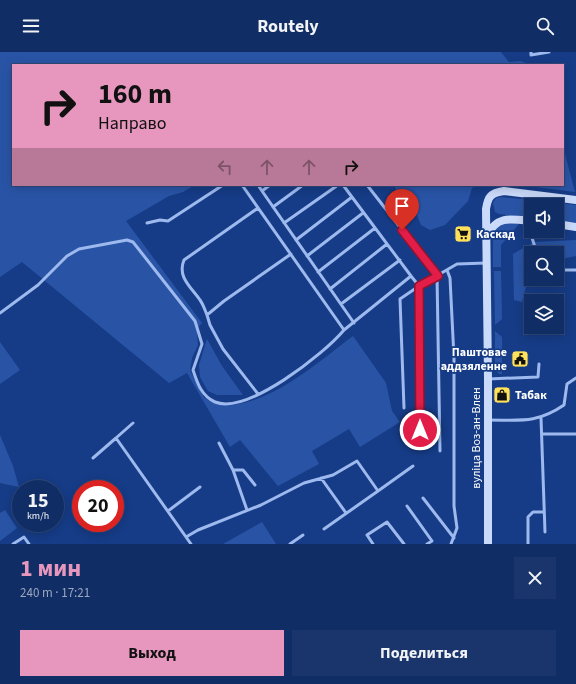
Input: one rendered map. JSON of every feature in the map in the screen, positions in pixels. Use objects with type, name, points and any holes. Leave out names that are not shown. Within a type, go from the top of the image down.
[{"type":"main road","name":"вуліца Воз-ан-Влен","points":[[488,544],[486,209],[488,198],[494,192],[504,191],[576,200]]},
{"type":"main road","points":[[486,236],[492,226],[498,221],[506,219],[524,223]]},
{"type":"main road","points":[[564,225],[576,227]]},
{"type":"lane","points":[[531,52],[531,55],[549,52]]},
{"type":"lane","points":[[147,223],[160,220],[168,221],[221,186]]},
{"type":"lane","points":[[243,186],[344,330]]},
{"type":"lane","points":[[259,186],[354,323]]},
{"type":"lane","points":[[262,191],[269,186]]},
{"type":"lane","points":[[273,207],[302,186]]},
{"type":"lane","points":[[284,223],[337,186]]},
{"type":"lane","points":[[344,186],[419,286],[420,430]]},
{"type":"lane","points":[[368,186],[438,276],[440,451]]},
{"type":"lane","points":[[296,240],[352,197]]},
{"type":"lane","points":[[258,208],[184,260],[181,268],[182,275],[201,300],[208,314],[213,331],[223,349],[258,394]]},
{"type":"lane","points":[[307,256],[363,213]]},
{"type":"lane","points":[[318,272],[375,228]]},
{"type":"lane","points":[[0,313],[38,285],[67,256],[79,250],[127,240],[133,242],[195,321],[202,344],[193,370],[204,395],[216,402],[249,398],[276,385],[314,359],[333,343],[344,330],[411,276]]},
{"type":"lane","points":[[330,288],[387,244]]},
{"type":"lane","points":[[208,314],[291,254]]},
{"type":"lane","points":[[340,304],[400,260]]},
{"type":"lane","points":[[404,408],[400,299],[457,264],[486,263]]},
{"type":"lane","points":[[447,270],[450,278],[454,358],[454,506],[457,528],[451,544]]},
{"type":"lane","points":[[564,270],[576,270]]},
{"type":"lane","points":[[488,379],[538,377],[539,364]]},
{"type":"lane","points":[[488,420],[528,420],[541,418],[564,405],[567,384],[576,378]]},
{"type":"lane","points":[[541,418],[545,532]]},
{"type":"lane","points":[[94,458],[133,423]]},
{"type":"lane","points":[[542,434],[576,434]]},
{"type":"lane","points":[[116,438],[191,544]]},
{"type":"lane","points":[[219,443],[233,470],[247,510]]},
{"type":"lane","points":[[186,537],[304,483],[333,474],[357,461],[378,491]]},
{"type":"lane","points":[[324,529],[412,466]]},
{"type":"lane","points":[[233,470],[243,470],[255,485]]},
{"type":"lane","points":[[321,478],[346,513]]},
{"type":"lane","points":[[168,511],[200,487]]},
{"type":"lane","points":[[423,498],[454,538]]},
{"type":"lane","points":[[407,506],[432,540],[428,544]]},
{"type":"lane","points":[[528,544],[528,517],[533,512],[544,512]]},
{"type":"lane","points":[[373,544],[367,535],[387,522],[404,544]]},
{"type":"lane","points":[[290,544],[303,535]]},
{"type":"lane","points":[[13,544],[24,537],[29,544]]},
{"type":"shaded area","points":[[0,52],[501,52],[509,62],[520,61],[530,64],[12,64],[12,186],[193,186],[183,192],[169,196],[126,221],[202,323],[199,326],[197,333],[198,345],[192,358],[190,370],[204,398],[221,405],[239,404],[257,399],[292,381],[353,336],[386,383],[392,411],[400,422],[360,447],[349,429],[312,451],[319,464],[278,486],[240,440],[230,447],[187,373],[169,383],[22,262],[0,277]]},
{"type":"shaded area","points":[[564,150],[575,192],[528,186],[564,186]]},
{"type":"shaded area","points":[[394,186],[476,186],[472,188],[468,201],[445,225],[430,230],[421,225],[416,213],[400,200]]},
{"type":"shaded area","points":[[501,197],[524,199],[524,217],[499,214],[495,212],[493,203],[496,198]]},
{"type":"shaded area","points":[[564,204],[576,205],[576,223],[564,222]]},
{"type":"shaded area","points":[[505,222],[519,224],[501,245],[501,267],[493,267],[493,231]]},
{"type":"shaded area","points":[[576,240],[576,256],[564,259],[564,246],[527,246],[534,242]]},
{"type":"shaded area","points":[[524,248],[524,286],[526,286],[522,302],[514,300],[513,254]]},
{"type":"shaded area","points":[[494,271],[501,271],[502,319],[495,325]]},
{"type":"shaded area","points":[[495,331],[502,337],[502,374],[499,374],[495,369]]},
{"type":"shaded area","points":[[207,339],[222,366],[243,395],[217,395],[208,391],[200,377],[199,365]]},
{"type":"shaded area","points":[[0,342],[20,370],[0,384]]},
{"type":"shaded area","points":[[0,435],[13,466],[17,480],[12,480],[12,486],[0,483]]},
{"type":"shaded area","points":[[5,510],[12,520],[12,532],[0,541],[0,513]]},
{"type":"shaded area","points":[[262,522],[276,544],[223,544]]},
{"type":"place","name":"Каскад","points":[[463,234]]},
{"type":"place","name":"Паштовае аддзяленне","points":[[520,359]]},
{"type":"place","name":"Табак","points":[[502,395]]},
{"type":"route","points":[[402,230],[438,276],[419,286],[418,294],[420,430]]}]
